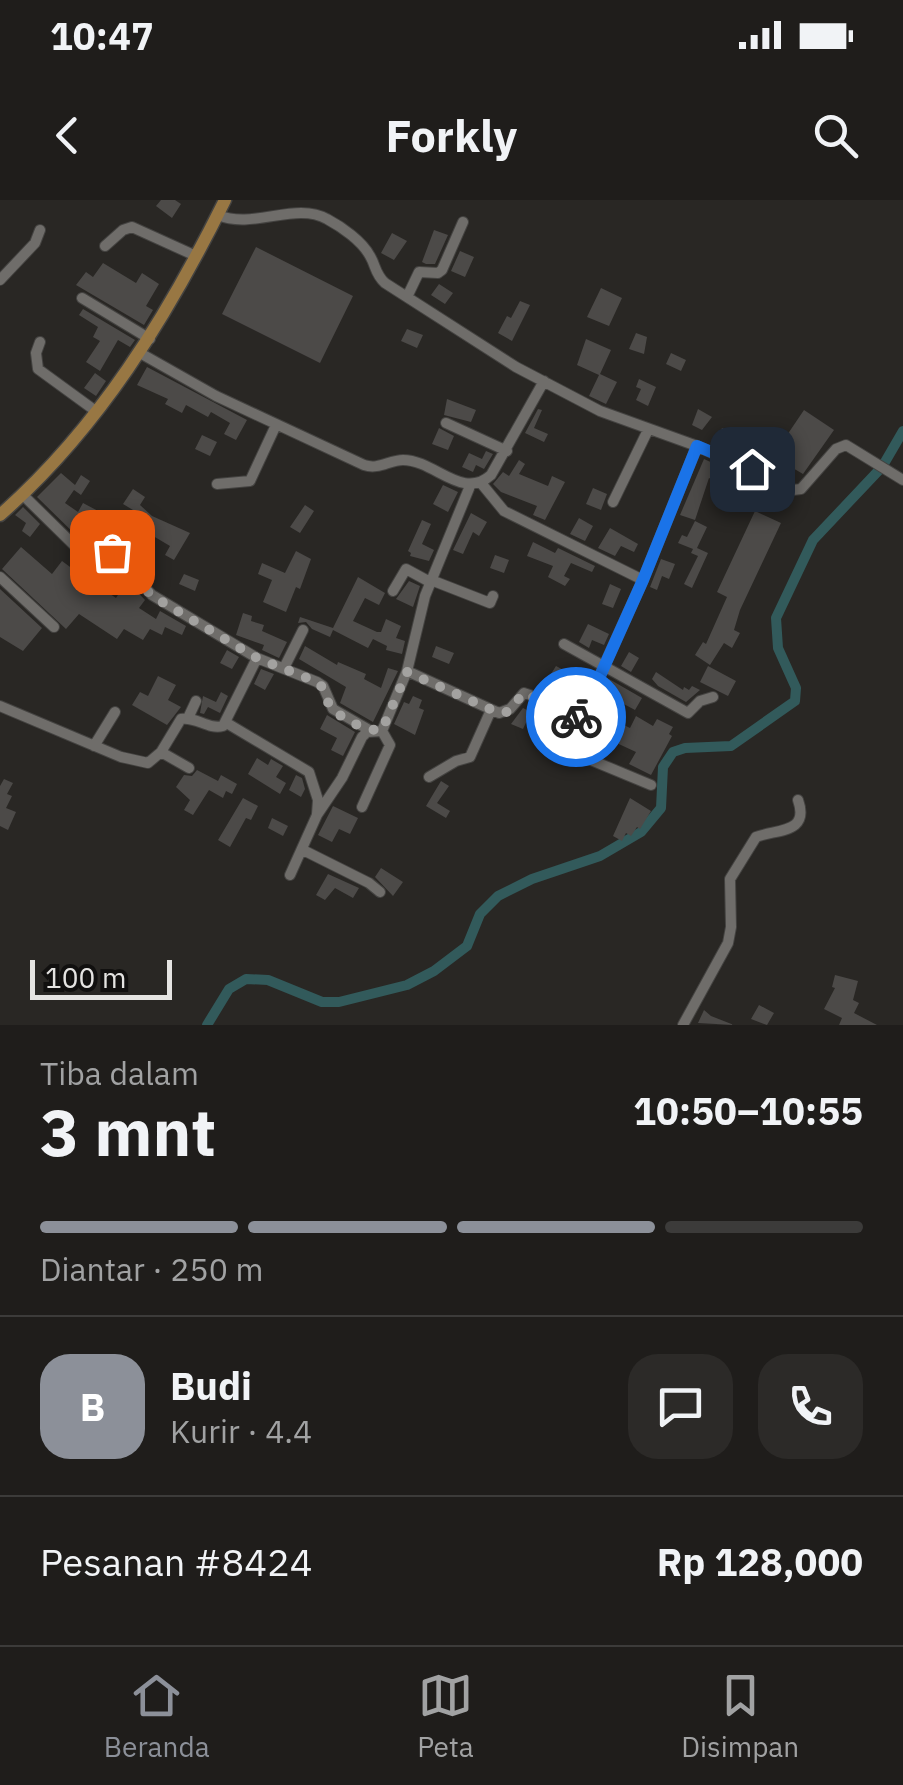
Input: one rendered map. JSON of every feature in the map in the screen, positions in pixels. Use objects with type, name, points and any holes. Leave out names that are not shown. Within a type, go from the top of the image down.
[{"type":"main road","points":[[0,515],[98,412],[150,339],[225,200]]},
{"type":"street","points":[[218,215],[229,220],[278,218],[309,211],[317,214],[355,239],[368,253],[377,276],[516,367],[600,411],[697,446],[793,490],[801,489],[836,449],[846,445],[903,480]]},
{"type":"street","points":[[407,297],[419,272],[442,270],[462,222]]},
{"type":"street","points":[[105,246],[123,230],[132,228],[196,256]]},
{"type":"street","points":[[0,280],[34,243],[40,230]]},
{"type":"street","points":[[82,298],[150,339]]},
{"type":"street","points":[[40,342],[36,353],[38,369],[98,412]]},
{"type":"street","points":[[140,353],[216,396],[371,468],[407,460],[475,484],[504,511],[643,580]]},
{"type":"street","points":[[377,731],[407,672],[431,581],[475,484],[491,476],[544,381]]},
{"type":"street","points":[[446,423],[507,451]]},
{"type":"street","points":[[217,484],[250,481],[276,424]]},
{"type":"street","points":[[614,502],[648,430]]},
{"type":"street","points":[[651,786],[574,753],[579,717],[643,580],[697,446]]},
{"type":"street","points":[[22,495],[81,552],[112,552],[152,596],[257,658],[323,686],[332,709],[389,738],[390,746],[362,807]]},
{"type":"street","points":[[393,591],[406,569],[477,599],[490,603],[493,596]]},
{"type":"street","points":[[0,577],[54,626]]},
{"type":"street","points":[[472,611],[477,599]]},
{"type":"street","points":[[284,668],[303,630]]},
{"type":"street","points":[[564,644],[688,713],[700,701],[712,697]]},
{"type":"street","points":[[0,706],[143,763],[153,761],[162,752],[177,722],[188,718],[220,728],[257,658]]},
{"type":"street","points":[[407,672],[491,710],[507,712],[524,693],[579,717]]},
{"type":"street","points":[[188,718],[196,701]]},
{"type":"street","points":[[429,777],[470,757],[491,710]]},
{"type":"street","points":[[94,746],[115,712]]},
{"type":"street","points":[[226,722],[309,772],[318,800],[317,815]]},
{"type":"street","points":[[290,875],[317,815],[342,778],[364,733],[377,731]]},
{"type":"street","points":[[162,752],[188,768]]},
{"type":"street","points":[[683,1025],[728,943],[730,879],[756,837],[785,832],[797,822],[801,812],[798,800]]},
{"type":"street","points":[[303,850],[380,892]]},
{"type":"building","points":[[161,200],[181,204],[172,218],[156,206]]},
{"type":"building","points":[[434,230],[448,235],[435,264],[426,264],[422,262]]},
{"type":"building","points":[[392,233],[407,241],[394,260],[381,253]]},
{"type":"building","points":[[256,247],[353,296],[320,363],[222,314]]},
{"type":"building","points":[[460,251],[474,257],[465,277],[451,271]]},
{"type":"building","points":[[103,263],[136,283],[142,273],[159,284],[146,306],[153,310],[144,325],[76,285],[86,272],[93,277]]},
{"type":"building","points":[[439,284],[453,293],[445,304],[431,295]]},
{"type":"building","points":[[601,288],[622,298],[609,326],[587,317]]},
{"type":"building","points":[[520,301],[530,305],[512,341],[498,333]]},
{"type":"building","points":[[83,309],[135,340],[130,347],[118,340],[100,371],[86,362],[100,341],[93,337],[98,327],[79,315]]},
{"type":"building","points":[[407,329],[423,335],[417,348],[401,341]]},
{"type":"building","points":[[636,333],[647,337],[644,354],[629,349]]},
{"type":"building","points":[[586,339],[611,350],[600,374],[617,382],[606,404],[589,396],[599,375],[577,365]]},
{"type":"building","points":[[671,353],[686,360],[681,371],[666,364]]},
{"type":"building","points":[[147,367],[247,420],[236,440],[224,434],[230,423],[211,412],[208,417],[186,405],[182,413],[165,404],[168,399],[137,385]]},
{"type":"building","points":[[95,373],[106,381],[96,396],[84,388]]},
{"type":"building","points":[[639,379],[656,387],[648,406],[636,400],[641,389],[636,387]]},
{"type":"building","points":[[447,399],[476,410],[471,422],[444,415]]},
{"type":"building","points":[[538,409],[542,410],[534,428],[548,434],[544,442],[525,433]]},
{"type":"building","points":[[698,409],[712,417],[702,430],[692,425]]},
{"type":"building","points":[[804,410],[834,430],[803,474],[757,447],[767,431],[783,441]]},
{"type":"building","points":[[439,428],[454,436],[448,450],[432,444]]},
{"type":"building","points":[[722,428],[749,440],[743,455],[716,442]]},
{"type":"building","points":[[202,435],[217,442],[210,456],[195,449]]},
{"type":"building","points":[[486,451],[493,454],[484,469],[476,465],[473,472],[462,467],[469,453],[482,459]]},
{"type":"building","points":[[704,459],[728,470],[721,484],[709,478],[695,520],[680,515]]},
{"type":"building","points":[[519,460],[525,464],[519,474],[548,486],[552,476],[565,482],[545,520],[533,515],[537,506],[501,492],[493,484],[503,472],[509,476]]},
{"type":"building","points":[[61,473],[75,485],[81,475],[90,481],[81,495],[74,490],[65,503],[78,512],[83,503],[100,512],[83,542],[37,497]]},
{"type":"building","points":[[443,485],[458,492],[448,512],[433,504]]},
{"type":"building","points":[[593,488],[607,494],[601,510],[586,504]]},
{"type":"building","points":[[133,489],[145,497],[140,505],[152,516],[190,533],[174,560],[165,555],[170,546],[143,530],[148,524],[141,519],[143,516],[123,504]]},
{"type":"building","points":[[305,505],[314,511],[300,533],[290,527]]},
{"type":"building","points":[[23,507],[40,524],[30,537],[22,531],[26,523],[15,515]]},
{"type":"building","points":[[755,511],[781,523],[740,610],[734,630],[740,633],[732,648],[724,643],[710,665],[695,655],[703,642],[706,644],[727,597],[717,592]]},
{"type":"building","points":[[471,513],[487,522],[479,536],[473,532],[463,554],[453,550]]},
{"type":"building","points":[[579,518],[593,526],[585,541],[570,534]]},
{"type":"building","points":[[422,520],[431,524],[422,544],[434,550],[429,561],[410,556],[408,551]]},
{"type":"building","points":[[695,521],[707,527],[697,548],[708,553],[692,588],[684,584],[698,556],[691,553],[693,549],[678,543],[682,535],[687,537]]},
{"type":"building","points":[[108,526],[120,535],[114,544],[97,540]]},
{"type":"building","points":[[610,528],[638,544],[634,552],[621,546],[615,556],[598,548]]},
{"type":"building","points":[[533,542],[555,553],[558,548],[595,566],[592,572],[571,563],[564,576],[570,579],[565,586],[548,577],[553,566],[527,556]]},
{"type":"building","points":[[21,547],[52,574],[62,561],[85,578],[96,561],[108,561],[113,566],[100,587],[116,598],[127,581],[145,600],[139,608],[156,619],[160,611],[186,626],[182,635],[165,627],[162,635],[150,629],[143,640],[124,629],[117,639],[79,614],[66,629],[2,569]]},
{"type":"building","points":[[296,551],[311,559],[286,612],[263,602],[272,580],[258,574],[262,563],[285,573]]},
{"type":"building","points":[[495,555],[509,560],[504,573],[490,568]]},
{"type":"building","points":[[661,559],[675,564],[669,579],[662,576],[657,590],[650,587]]},
{"type":"building","points":[[184,574],[199,580],[195,591],[179,584]]},
{"type":"building","points":[[358,577],[385,593],[379,605],[365,598],[353,621],[377,632],[381,632],[386,619],[401,626],[396,638],[405,641],[402,654],[386,650],[387,646],[373,639],[368,648],[333,630],[330,637],[306,622],[298,623],[300,617],[333,628]]},
{"type":"building","points":[[409,581],[420,586],[413,607],[396,599]]},
{"type":"building","points":[[610,584],[621,589],[613,608],[602,604]]},
{"type":"building","points":[[0,589],[42,628],[23,651],[0,637]]},
{"type":"building","points":[[243,613],[264,625],[262,631],[287,642],[279,658],[262,650],[264,645],[236,635]]},
{"type":"building","points":[[588,624],[609,634],[604,645],[592,640],[589,648],[579,642]]},
{"type":"building","points":[[305,646],[337,665],[338,662],[366,674],[364,679],[381,688],[388,668],[398,671],[373,722],[340,703],[346,687],[299,659]]},
{"type":"building","points":[[436,646],[454,653],[449,664],[432,657]]},
{"type":"building","points":[[227,650],[239,657],[232,669],[220,663]]},
{"type":"building","points":[[629,652],[639,658],[631,672],[621,666]]},
{"type":"building","points":[[556,666],[567,672],[556,692],[544,685]]},
{"type":"building","points":[[708,666],[736,681],[728,696],[700,682]]},
{"type":"building","points":[[261,669],[274,674],[265,690],[254,684]]},
{"type":"building","points":[[656,672],[683,690],[692,686],[700,690],[686,702],[658,686],[652,679]]},
{"type":"building","points":[[158,676],[176,685],[168,700],[181,707],[167,725],[132,705],[140,692],[148,696]]},
{"type":"building","points":[[609,679],[642,698],[635,710],[603,693]]},
{"type":"building","points":[[221,692],[228,696],[220,713],[208,707],[204,714],[200,713],[203,696],[216,702]]},
{"type":"building","points":[[413,696],[422,700],[419,708],[424,710],[415,735],[394,724],[404,702],[409,704]]},
{"type":"building","points":[[523,708],[531,712],[523,729],[511,724]]},
{"type":"building","points":[[327,715],[355,732],[343,756],[331,750],[337,738],[320,729]]},
{"type":"building","points":[[603,715],[630,728],[636,716],[653,726],[657,719],[673,727],[651,775],[629,764],[636,752],[595,733],[591,740],[585,737],[587,723],[597,726]]},
{"type":"building","points":[[257,758],[268,765],[271,759],[283,766],[276,777],[286,783],[280,794],[248,774]]},
{"type":"building","points":[[197,770],[218,781],[221,775],[237,784],[232,794],[226,791],[223,798],[209,790],[193,815],[184,810],[190,800],[176,787],[184,775],[192,776]]},
{"type":"building","points":[[296,775],[302,778],[305,789],[301,797],[289,790]]},
{"type":"building","points":[[4,779],[13,783],[6,808],[16,812],[8,830],[0,826],[0,786]]},
{"type":"building","points":[[441,781],[449,786],[437,803],[450,811],[446,818],[426,806]]},
{"type":"building","points":[[243,798],[258,806],[251,820],[246,818],[230,847],[218,840]]},
{"type":"building","points":[[630,798],[651,811],[640,829],[637,827],[631,836],[626,833],[622,841],[613,836]]},
{"type":"building","points":[[333,806],[358,818],[350,834],[339,829],[332,842],[318,835]]},
{"type":"building","points":[[272,818],[288,826],[283,836],[268,828]]},
{"type":"building","points":[[381,868],[403,882],[393,896],[375,877]]},
{"type":"building","points":[[328,874],[359,888],[353,898],[335,888],[325,900],[316,895]]},
{"type":"building","points":[[835,975],[858,981],[853,1000],[859,1003],[854,1013],[877,1025],[839,1025],[842,1018],[824,1009],[835,988]]},
{"type":"building","points":[[759,1005],[774,1013],[767,1025],[751,1019]]},
{"type":"building","points":[[704,1010],[711,1016],[734,1025],[698,1023]]},
{"type":"waterway","points":[[885,462],[903,431]]},
{"type":"waterway","points":[[207,1025],[229,989],[246,979],[268,980],[322,1002],[339,1002],[407,985],[467,946],[480,914],[498,896],[532,879],[600,856],[641,832],[661,808],[663,767],[673,752],[731,746],[795,701],[796,688],[778,648],[776,618],[813,540],[881,468]]},
{"type":"way so far","points":[[112,552],[152,596],[257,658],[317,682],[323,686],[332,709],[372,732],[382,730],[407,672],[499,713],[507,712],[524,693],[576,717]]},
{"type":"route","points":[[576,717],[583,714],[643,580],[697,446],[752,469]]}]
